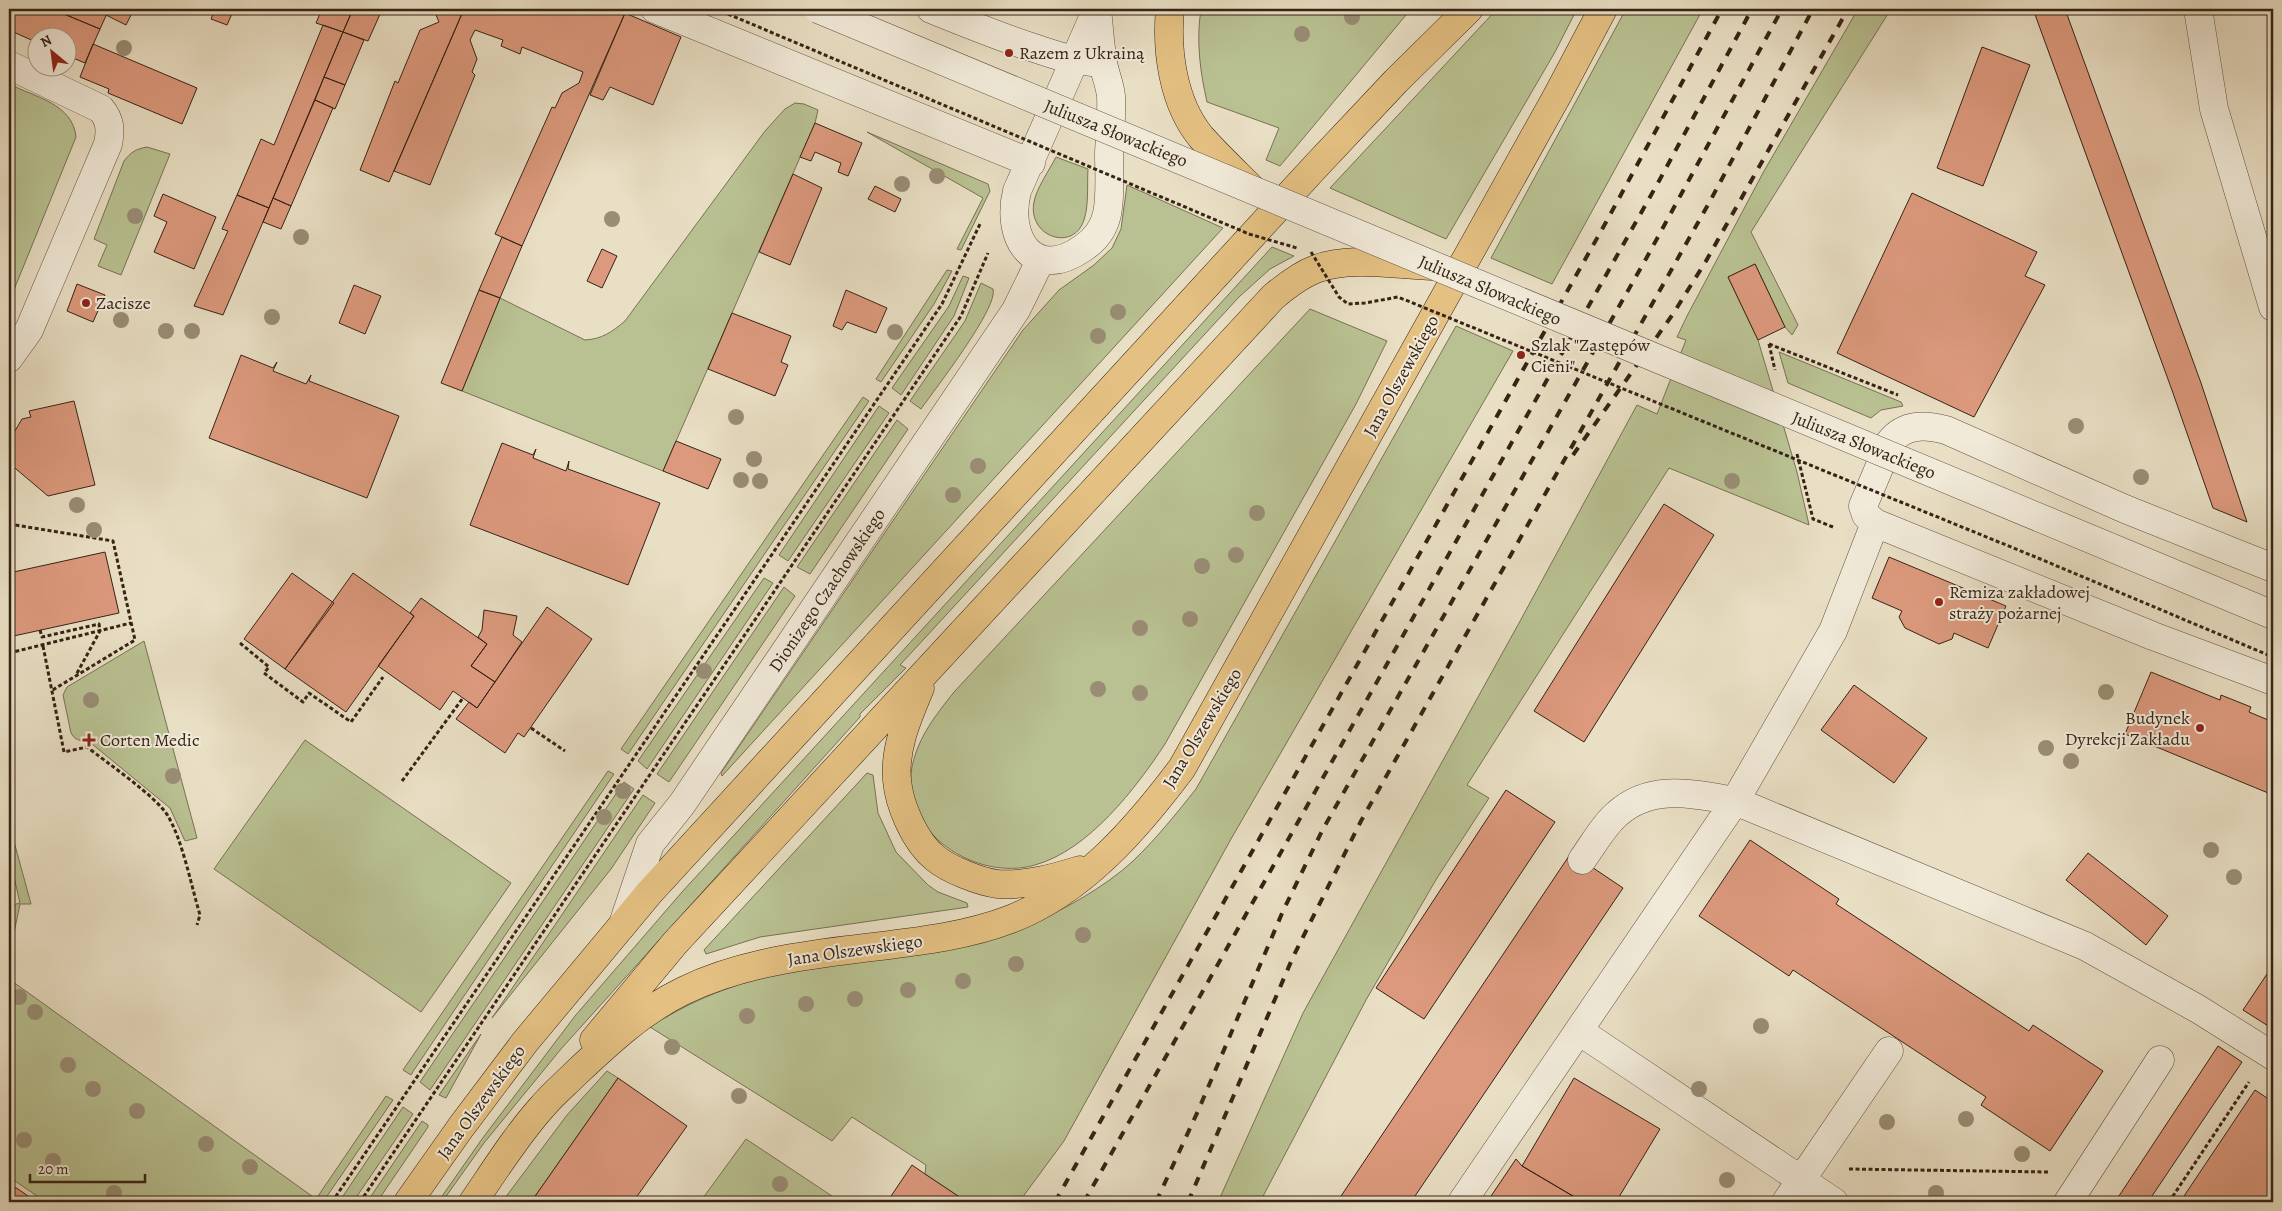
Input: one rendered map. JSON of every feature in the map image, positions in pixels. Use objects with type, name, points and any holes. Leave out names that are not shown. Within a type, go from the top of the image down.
[{"type":"main road","points":[[1170,9],[1168,26],[1171,66],[1188,117],[1200,136],[1252,189]]},
{"type":"main road","points":[[1396,81],[1450,9]]},
{"type":"main road","name":"Jana Olszewskiego","points":[[408,1202],[525,1042],[623,925],[790,738],[1396,81],[1469,9]]},
{"type":"main road","name":"Jana Olszewskiego","points":[[473,1202],[542,1106],[606,1044],[647,1012],[684,991],[718,977],[756,966],[803,956],[935,939],[1010,919],[1041,905],[1070,886],[1096,864],[1150,810],[1182,768],[1603,9]]},
{"type":"main road","points":[[542,1106],[618,1010],[675,943],[1273,297],[1290,284],[1318,268],[1338,264],[1433,266]]},
{"type":"main road","points":[[929,669],[906,721],[899,747],[896,779],[902,805],[914,832],[934,858],[962,873],[997,884],[1032,882],[1063,875],[1096,864]]},
{"type":"street","points":[[655,9],[1030,163]]},
{"type":"street","name":"Juliusza Słowackiego","points":[[818,9],[2273,615]]},
{"type":"street","points":[[931,9],[990,33],[1074,60],[1103,63]]},
{"type":"street","points":[[1097,9],[1103,63],[1111,96],[1107,215],[1096,236],[1074,254],[1056,261],[1041,259],[1028,252],[1021,243],[1013,219],[1017,192],[1097,9]]},
{"type":"street","points":[[2198,9],[2214,109],[2273,307]]},
{"type":"street","points":[[9,65],[101,108],[108,118],[110,131],[108,144],[29,330],[9,358]]},
{"type":"street","name":"Dionizego Czachowskiego","points":[[623,925],[650,844],[682,804],[1016,310],[1041,259]]},
{"type":"street","points":[[2273,568],[2124,509],[1946,430],[1929,426],[1915,427],[1901,432],[1890,442],[1863,506],[1866,515],[1875,523],[2153,636],[2273,681]]},
{"type":"street","points":[[1462,1202],[1735,800],[1833,631],[1875,523]]},
{"type":"street","points":[[1582,860],[1616,814],[1633,802],[1654,794],[1677,792],[1735,800],[2085,946],[2198,1009],[2271,1054]]},
{"type":"street","points":[[1579,1031],[1834,1202]]},
{"type":"street","points":[[1786,1202],[1889,1051]]},
{"type":"street","points":[[2068,1202],[2160,1060]]},
{"type":"path","points":[[716,9],[1250,234],[1312,252],[1318,268],[1339,297],[1348,304],[1364,304],[1398,297],[2038,558],[2273,657]]},
{"type":"path","points":[[332,1202],[942,304],[981,223]]},
{"type":"path","points":[[360,1202],[961,316],[991,244]]},
{"type":"path","points":[[1769,344],[1775,370]]},
{"type":"path","points":[[9,524],[113,541],[135,640],[52,691]]},
{"type":"path","points":[[9,653],[131,623]]},
{"type":"path","points":[[40,630],[42,637],[99,624],[100,631],[76,676]]},
{"type":"path","points":[[240,644],[269,667],[264,673],[303,702],[309,693],[350,722],[384,677]]},
{"type":"path","points":[[43,646],[64,752],[86,747],[157,803],[167,814],[174,829],[200,914],[196,925]]},
{"type":"path","points":[[402,781],[462,698]]},
{"type":"path","points":[[531,728],[565,751]]},
{"type":"path","points":[[2169,1202],[2271,1054]]},
{"type":"path","points":[[1801,1180],[1831,1169],[2088,1172]]},
{"type":"green space","points":[[1201,9],[1411,9],[1280,166],[1266,160],[1279,128],[1207,102],[1200,56]]},
{"type":"green space","points":[[1497,9],[1577,9],[1555,52],[1446,239],[1330,188]]},
{"type":"green space","points":[[1626,9],[1703,9],[1552,284],[1491,258]]},
{"type":"green space","points":[[1858,9],[1891,9],[1751,232],[1798,325],[1792,335],[1785,327],[1755,264],[1728,277],[1758,340],[1797,472],[1809,525],[1669,468],[1467,785],[1489,798],[1437,878],[1366,1000],[1260,1202],[1218,1202],[1303,1013],[1519,623],[1637,405],[1657,414],[1686,340],[1677,337],[1687,316],[1764,171]]},
{"type":"green space","points":[[9,84],[41,98],[60,109],[68,117],[76,137],[9,302]]},
{"type":"green space","points":[[795,103],[804,104],[818,110],[815,123],[663,471],[462,391],[500,298],[585,340],[606,334],[625,321],[765,131],[785,109]]},
{"type":"green space","points":[[867,132],[988,184],[990,191],[961,250],[957,249],[983,198]]},
{"type":"green space","points":[[147,147],[170,154],[121,275],[98,266],[107,245],[94,239],[124,161],[134,151]]},
{"type":"green space","points":[[1056,157],[1088,169],[1086,214],[1084,220],[1078,230],[1071,236],[1062,238],[1052,236],[1044,231],[1037,224],[1034,214],[1034,202],[1037,191]]},
{"type":"green space","points":[[1127,185],[1223,228],[722,776],[721,773],[1023,330],[1059,290],[1094,265],[1112,248],[1121,229]]},
{"type":"green space","points":[[1272,247],[1294,256],[1270,269],[1239,297],[900,665],[906,668],[860,714],[860,717],[561,1049],[484,1143],[442,1202],[438,1202],[482,1139],[575,1016],[682,892]]},
{"type":"green space","points":[[947,270],[952,271],[934,304],[881,382],[876,379]]},
{"type":"green space","points":[[963,276],[969,278],[954,316],[901,395],[892,388],[949,306]]},
{"type":"green space","points":[[981,283],[993,289],[992,299],[986,313],[977,330],[921,409],[910,401],[965,321]]},
{"type":"green space","points":[[1310,309],[1387,341],[1356,404],[1165,744],[1140,779],[1109,815],[1074,846],[1055,857],[1035,865],[1013,868],[989,866],[967,859],[947,847],[930,831],[918,813],[911,791],[912,767],[915,756],[923,736],[934,718],[954,692]]},
{"type":"green space","points":[[1456,326],[1513,351],[1231,839],[1064,1141],[1019,1202],[967,1202],[925,1174],[926,1165],[852,1117],[832,1141],[650,1027],[676,1011],[702,999],[727,989],[777,974],[1025,927],[1082,898],[1122,871],[1158,835],[1196,789]]},
{"type":"green space","points":[[1779,352],[1901,402],[1903,406],[1881,410],[1871,418],[1788,383]]},
{"type":"green space","points":[[863,397],[869,401],[628,754],[621,749]]},
{"type":"green space","points":[[879,406],[889,413],[788,561],[779,555]]},
{"type":"green space","points":[[897,420],[908,429],[810,574],[797,567]]},
{"type":"green space","points":[[764,578],[773,583],[647,769],[638,761]]},
{"type":"green space","points":[[784,587],[795,596],[669,782],[657,774]]},
{"type":"green space","points":[[144,641],[197,838],[185,841],[170,808],[92,744],[77,740],[73,736],[63,695],[67,687]]},
{"type":"green space","points":[[305,740],[511,883],[421,1012],[214,869]]},
{"type":"green space","points":[[608,771],[614,774],[411,1075],[403,1070]]},
{"type":"green space","points":[[867,773],[873,775],[878,813],[896,852],[928,885],[938,892],[967,903],[968,907],[760,937],[706,954],[704,950]]},
{"type":"green space","points":[[624,782],[634,789],[430,1090],[420,1082]]},
{"type":"green space","points":[[643,795],[655,803],[611,869],[492,1018]]},
{"type":"green space","points":[[9,823],[31,904],[20,904],[9,957],[9,906],[20,903],[9,855]]},
{"type":"green space","points":[[9,979],[316,1199],[386,1096],[393,1100],[323,1202],[46,1202],[9,1177]]},
{"type":"green space","points":[[481,1034],[446,1098],[439,1095]]},
{"type":"green space","points":[[607,1071],[618,1078],[531,1202],[502,1202],[567,1115]]},
{"type":"green space","points":[[403,1107],[413,1114],[353,1202],[339,1202]]},
{"type":"green space","points":[[422,1121],[428,1127],[377,1202],[367,1202]]},
{"type":"green space","points":[[746,1139],[841,1202],[700,1202]]},
{"type":"building","points":[[9,9],[52,9],[100,29],[85,63],[78,60],[78,28],[28,28],[28,39],[9,30]]},
{"type":"building","points":[[52,9],[109,9],[100,29]]},
{"type":"building","points":[[109,9],[134,9],[126,25],[106,15]]},
{"type":"building","points":[[215,9],[234,9],[227,25],[211,19]]},
{"type":"building","points":[[322,9],[353,9],[343,32],[316,23]]},
{"type":"building","points":[[353,9],[380,9],[381,12],[368,41],[343,32]]},
{"type":"building","points":[[431,9],[464,9],[389,182],[360,170],[395,81],[398,83],[420,30],[439,22],[434,10]]},
{"type":"building","points":[[464,9],[615,9],[625,13],[522,246],[495,234],[552,107],[555,108],[562,93],[579,83],[583,72],[522,47],[520,54],[501,46],[503,40],[475,30],[470,40],[477,59],[472,72],[475,75],[430,185],[394,171]]},
{"type":"building","points":[[2033,9],[2065,9],[2201,383],[2247,522],[2213,508]]},
{"type":"building","points":[[625,13],[681,37],[653,105],[610,87],[603,100],[590,95]]},
{"type":"building","points":[[323,25],[343,32],[269,208],[237,195],[261,139],[274,145]]},
{"type":"building","points":[[343,32],[364,40],[345,85],[324,77]]},
{"type":"building","points":[[93,44],[197,88],[182,124],[108,93],[109,89],[80,77]]},
{"type":"building","points":[[1982,47],[2030,65],[1983,186],[1937,168]]},
{"type":"building","points":[[324,77],[345,85],[335,109],[315,100]]},
{"type":"building","points":[[315,100],[333,108],[291,206],[273,198]]},
{"type":"building","points":[[815,123],[862,143],[848,176],[838,172],[841,163],[815,152],[811,161],[800,157]]},
{"type":"building","points":[[793,174],[822,188],[790,265],[759,252]]},
{"type":"building","points":[[875,186],[901,199],[895,212],[868,199]]},
{"type":"building","points":[[1912,193],[2037,252],[2025,276],[2045,285],[1974,417],[1837,353]]},
{"type":"building","points":[[163,194],[216,217],[194,269],[154,252],[167,222],[154,216]]},
{"type":"building","points":[[237,195],[269,208],[223,315],[194,306],[228,231],[222,229]]},
{"type":"building","points":[[273,198],[291,206],[281,229],[263,222]]},
{"type":"building","points":[[502,237],[522,246],[500,298],[479,290]]},
{"type":"building","points":[[602,249],[617,256],[602,288],[587,281]]},
{"type":"building","points":[[1755,264],[1785,327],[1758,340],[1728,277]]},
{"type":"building","name":"Zacisze","points":[[77,284],[105,295],[93,322],[67,311]]},
{"type":"building","points":[[354,285],[381,296],[365,334],[339,323]]},
{"type":"building","points":[[479,290],[500,298],[462,391],[441,383]]},
{"type":"building","points":[[846,290],[887,308],[876,333],[847,322],[842,330],[833,326]]},
{"type":"building","points":[[732,313],[791,336],[781,362],[788,365],[775,396],[708,369]]},
{"type":"building","points":[[241,355],[273,368],[277,362],[273,371],[306,384],[311,375],[309,381],[399,416],[367,498],[209,438]]},
{"type":"building","points":[[74,401],[95,485],[48,496],[9,463],[9,441],[22,419],[31,417],[29,411]]},
{"type":"building","points":[[676,441],[721,459],[708,489],[663,471]]},
{"type":"building","points":[[502,443],[533,455],[536,449],[533,458],[566,471],[569,461],[568,469],[660,503],[628,585],[470,525]]},
{"type":"building","points":[[1664,504],[1714,535],[1584,742],[1534,711]]},
{"type":"building","points":[[105,552],[119,613],[9,637],[9,573]]},
{"type":"building","name":"Remiza zakładowej straży pożarnej","points":[[1889,557],[2006,606],[1988,648],[1954,633],[1952,639],[1939,644],[1905,628],[1899,617],[1902,611],[1872,598]]},
{"type":"building","points":[[292,573],[334,603],[285,669],[244,639]]},
{"type":"building","points":[[353,573],[414,616],[346,712],[285,669]]},
{"type":"building","points":[[421,598],[487,644],[471,666],[495,682],[477,708],[453,691],[440,710],[378,666],[414,616],[410,613]]},
{"type":"building","points":[[547,607],[592,639],[524,737],[518,733],[505,753],[456,719],[469,702],[477,708]]},
{"type":"building","points":[[484,610],[517,616],[513,635],[522,642],[495,682],[471,666],[487,644],[478,637],[482,630]]},
{"type":"building","name":"Budynek Dyrekcji Zakładu","points":[[2151,672],[2220,700],[2221,695],[2251,707],[2249,712],[2273,722],[2273,795],[2125,734]]},
{"type":"building","points":[[1854,685],[1927,738],[1894,783],[1821,730]]},
{"type":"building","points":[[1506,790],[1555,822],[1424,1019],[1376,988]]},
{"type":"building","points":[[1750,840],[1839,899],[1836,904],[2029,1031],[2033,1025],[2103,1071],[2050,1151],[1981,1105],[1986,1097],[1793,970],[1789,976],[1699,916]]},
{"type":"building","points":[[1571,853],[1623,888],[1411,1202],[1337,1202]]},
{"type":"building","points":[[2088,853],[2168,916],[2146,945],[2066,880]]},
{"type":"building","points":[[2269,971],[2273,974],[2273,1029],[2243,1010]]},
{"type":"building","points":[[2218,1046],[2242,1062],[2148,1202],[2115,1202]]},
{"type":"building","points":[[618,1078],[687,1126],[633,1202],[531,1202]]},
{"type":"building","points":[[1574,1078],[1660,1129],[1616,1202],[1583,1202],[1522,1166]]},
{"type":"building","points":[[2255,1090],[2273,1102],[2273,1192],[2266,1202],[2180,1202]]},
{"type":"building","points":[[1516,1159],[1522,1166],[1583,1202],[1487,1202]]},
{"type":"building","points":[[912,1165],[925,1174],[967,1202],[887,1202]]},
{"type":"building","points":[[9,1183],[37,1202],[9,1202]]},
{"type":"railway","points":[[1055,1202],[1605,224],[1722,9]]},
{"type":"railway","points":[[1084,1202],[1659,181],[1752,9]]},
{"type":"railway","points":[[1156,1202],[1198,1111],[1283,911],[1323,829],[1647,257],[1782,9]]},
{"type":"railway","points":[[1188,1202],[1293,957],[1361,821],[1709,203],[1813,9]]},
{"type":"railway","points":[[1573,455],[1673,314],[1706,261],[1848,9]]},
{"type":"place","name":"Razem z Ukrainą","points":[[1009,53]]},
{"type":"place","name":"Zacisze","points":[[86,303]]},
{"type":"place","name":"Szlak \"Zastępów Cieni\"","points":[[1521,355]]},
{"type":"place","name":"Remiza zakładowej straży pożarnej","points":[[1939,602]]},
{"type":"place","name":"Budynek Dyrekcji Zakładu","points":[[2200,728]]},
{"type":"place","name":"Corten Medic","points":[[89,740]]}]
